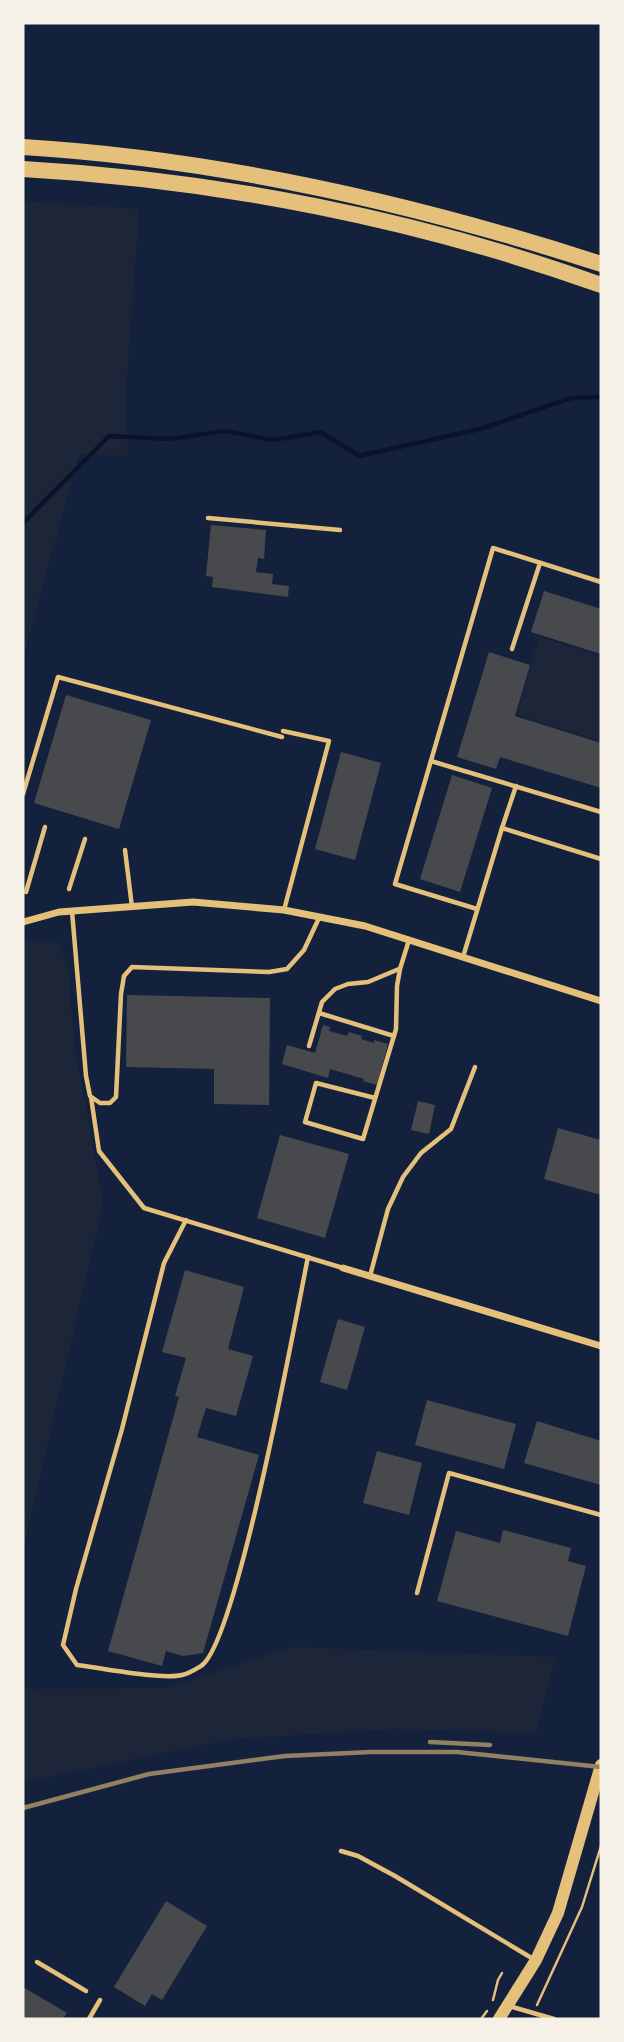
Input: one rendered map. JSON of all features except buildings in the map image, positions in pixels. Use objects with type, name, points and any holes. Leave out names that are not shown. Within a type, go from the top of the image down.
[{"type":"highway","points":[[23,147],[195,165],[350,194],[501,232],[601,264]]},
{"type":"highway","points":[[23,169],[188,185],[327,209],[454,239],[601,285]]},
{"type":"main road","points":[[499,2019],[536,1960],[558,1913],[601,1765]]},
{"type":"street","points":[[23,922],[59,912],[193,902],[284,910],[365,926],[601,1002]]},
{"type":"street","points":[[343,1268],[601,1346]]},
{"type":"lane","points":[[208,518],[340,530]]},
{"type":"lane","points":[[478,909],[395,884],[493,548],[601,582]]},
{"type":"lane","points":[[512,649],[540,563]]},
{"type":"lane","points":[[23,794],[58,677],[282,737]]},
{"type":"lane","points":[[283,731],[328,741],[284,910]]},
{"type":"lane","points":[[431,761],[601,812]]},
{"type":"lane","points":[[463,957],[516,786]]},
{"type":"lane","points":[[26,892],[45,827]]},
{"type":"lane","points":[[502,828],[601,859]]},
{"type":"lane","points":[[69,890],[85,839]]},
{"type":"lane","points":[[125,850],[132,907]]},
{"type":"lane","points":[[72,911],[86,1076],[99,1151],[144,1208],[343,1268]]},
{"type":"lane","points":[[90,1096],[100,1103],[110,1103],[116,1097],[121,994],[124,976],[132,967],[269,972],[287,969],[304,950],[319,917]]},
{"type":"lane","points":[[375,1098],[316,1083],[305,1122],[363,1139],[394,1036],[400,969],[409,940]]},
{"type":"lane","points":[[309,1046],[322,1002],[335,989],[348,984],[368,982],[400,969]]},
{"type":"lane","points":[[319,1013],[394,1036]]},
{"type":"lane","points":[[370,1276],[388,1209],[403,1177],[421,1153],[451,1129],[475,1067]]},
{"type":"lane","points":[[186,1220],[164,1263],[122,1429],[76,1589],[63,1645],[77,1665],[183,1675],[204,1664],[214,1648],[228,1610],[274,1432],[308,1257]]},
{"type":"lane","points":[[417,1592],[449,1473],[601,1515]]},
{"type":"lane","points":[[341,1852],[358,1856],[395,1876],[536,1960]]},
{"type":"lane","points":[[37,1962],[86,1991]]},
{"type":"lane","points":[[89,2019],[100,2000]]},
{"type":"lane","points":[[509,2006],[554,2019]]},
{"type":"path","points":[[540,1999],[582,1907],[601,1846]]},
{"type":"path","points":[[481,2019],[493,2002],[502,1973]]},
{"type":"shaded area","points":[[23,201],[139,209],[125,405],[128,456],[79,454],[23,657]]},
{"type":"shaded area","points":[[539,637],[601,656],[601,741],[517,715]]},
{"type":"shaded area","points":[[34,940],[58,943],[68,964],[74,1043],[103,1204],[23,1550],[23,942]]},
{"type":"shaded area","points":[[291,1647],[556,1657],[536,1733],[394,1729],[233,1739],[23,1782],[23,1689],[167,1688]]},
{"type":"waterway","points":[[23,523],[109,436],[170,439],[225,431],[272,440],[321,432],[359,456],[480,429],[571,398],[601,397]]},
{"type":"railway","points":[[430,1742],[490,1745]]},
{"type":"railway","points":[[23,1808],[149,1774],[285,1756],[457,1752],[601,1767]]}]
